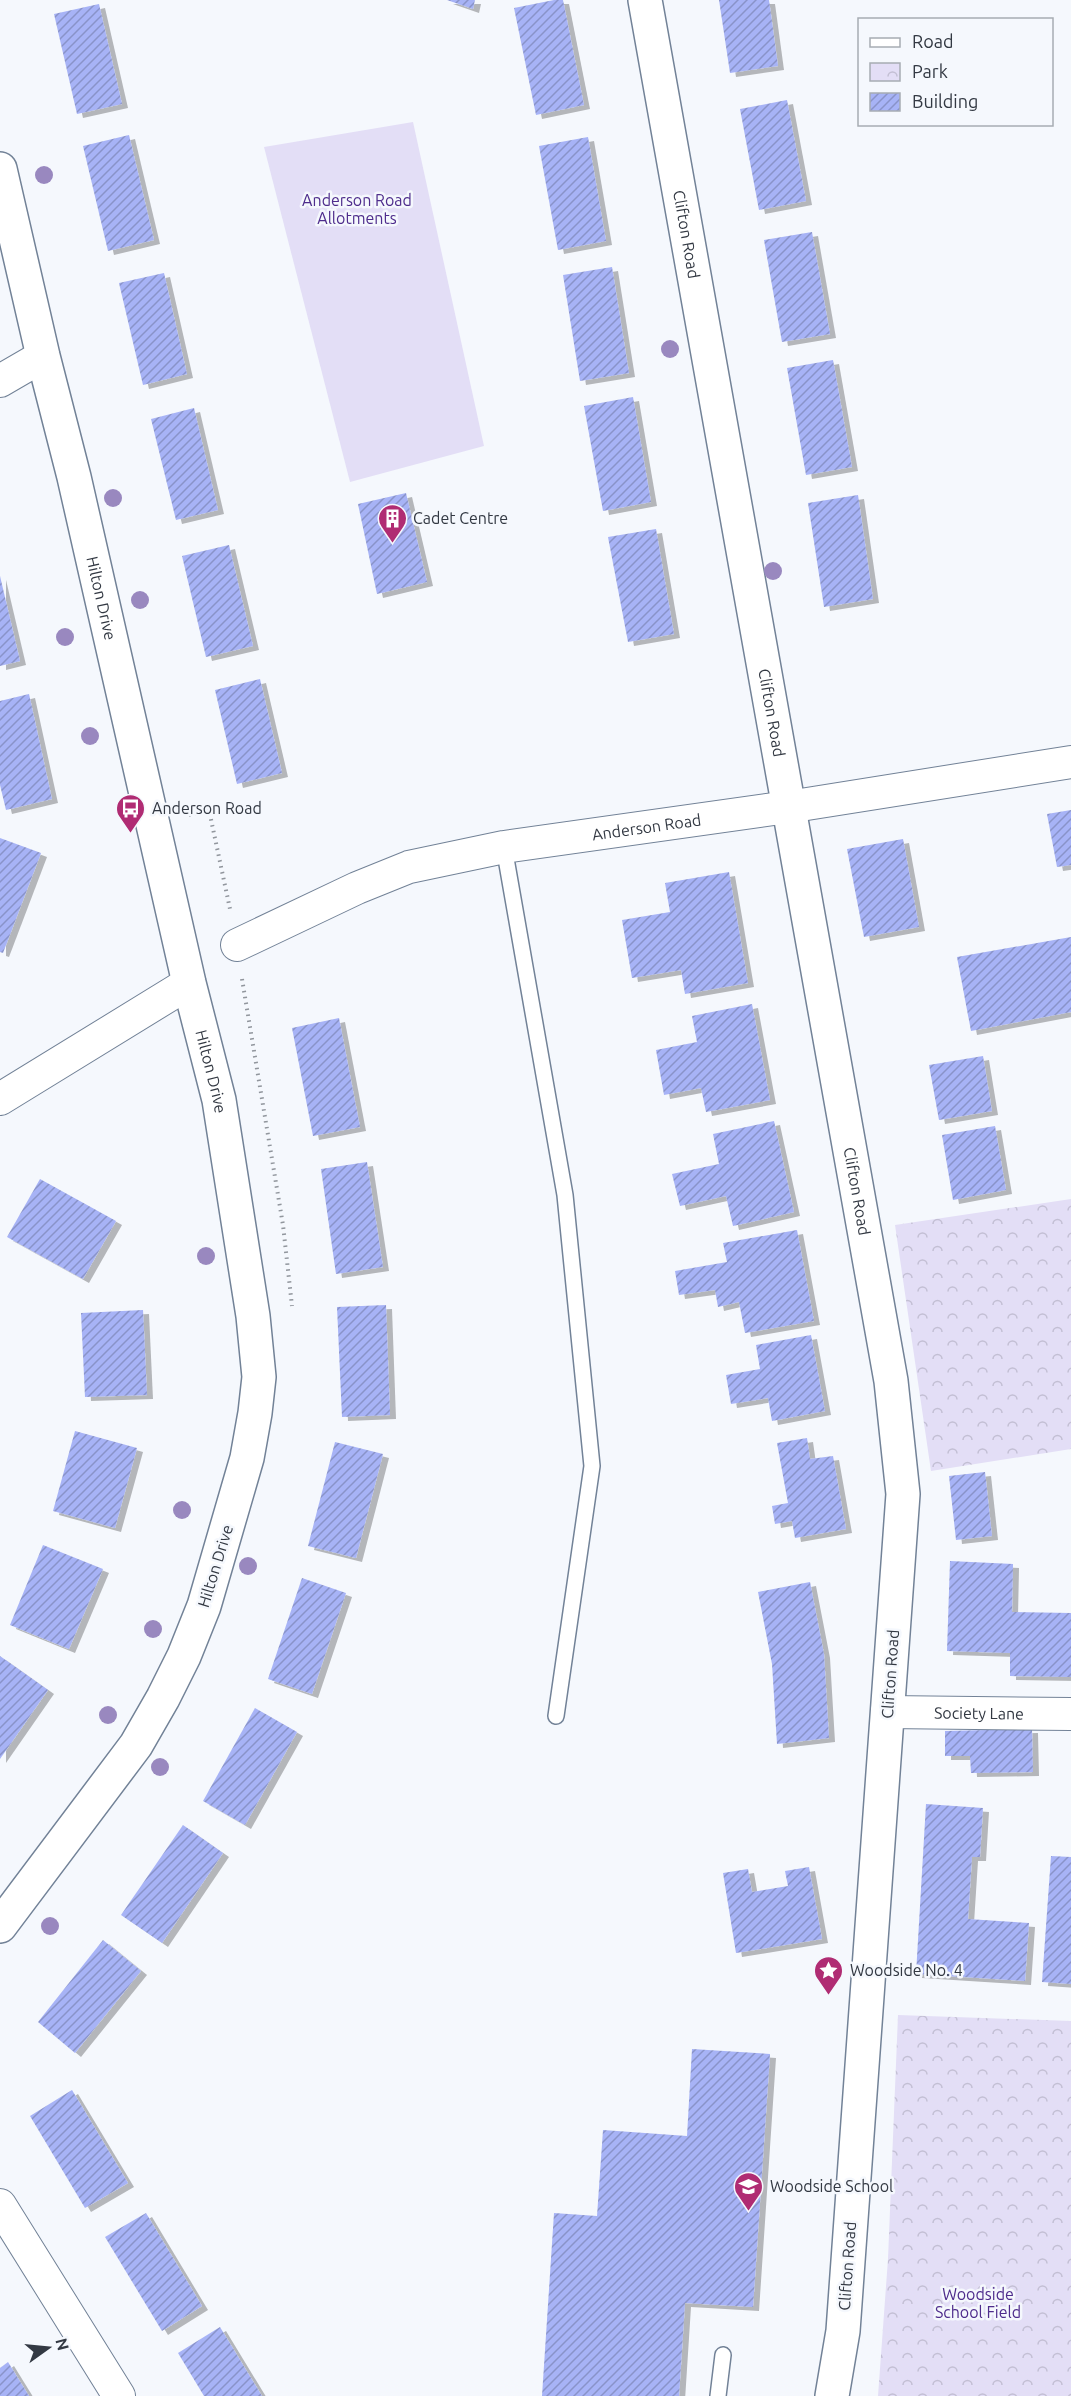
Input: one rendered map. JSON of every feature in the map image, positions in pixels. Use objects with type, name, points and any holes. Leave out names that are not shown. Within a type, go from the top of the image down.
[{"type":"street","name":"Clifton Road","points":[[645,0],[891,1381],[903,1494],[843,2331],[832,2396]]},
{"type":"street","name":"Hilton Drive","points":[[0,169],[43,356],[74,477],[189,983],[219,1100],[254,1316],[259,1377],[247,1458],[204,1606],[184,1656],[136,1745],[0,1926]]},
{"type":"street","points":[[0,381],[43,356]]},
{"type":"street","name":"Anderson Road","points":[[237,945],[357,888],[409,867],[504,848],[788,807],[1071,762]]},
{"type":"street","points":[[0,1099],[189,983]]},
{"type":"street","name":"Society Lane","points":[[887,1712],[1071,1713]]},
{"type":"street","points":[[0,2205],[119,2396]]},
{"type":"lane","points":[[504,848],[565,1195],[592,1466],[556,1716]]},
{"type":"lane","points":[[718,2396],[723,2355]]},
{"type":"green space","name":"Anderson Road Allotments","points":[[413,122],[484,446],[350,482],[264,147]]},
{"type":"green space","points":[[1071,1199],[1071,1449],[931,1471],[895,1225]]},
{"type":"green space","name":"Woodside School Field","points":[[898,2015],[1071,2021],[1071,2396],[878,2396],[888,2259]]},
{"type":"building","points":[[447,0],[475,0],[473,9]]},
{"type":"building","points":[[563,0],[584,105],[536,115],[514,8]]},
{"type":"building","points":[[719,0],[769,0],[778,66],[730,73]]},
{"type":"building","points":[[99,4],[122,104],[77,114],[54,14]]},
{"type":"building","points":[[787,100],[806,201],[759,210],[740,109]]},
{"type":"building","points":[[129,135],[154,240],[108,251],[83,146]]},
{"type":"building","points":[[588,137],[606,241],[558,250],[539,146]]},
{"type":"building","points":[[812,232],[830,334],[782,342],[764,240]]},
{"type":"building","points":[[612,267],[629,373],[580,381],[563,275]]},
{"type":"building","points":[[164,273],[187,374],[143,385],[119,283]]},
{"type":"building","points":[[833,360],[852,467],[806,475],[787,368]]},
{"type":"building","points":[[633,397],[651,502],[603,511],[584,406]]},
{"type":"building","points":[[194,408],[218,510],[176,520],[151,419]]},
{"type":"building","name":"Cadet Centre","points":[[406,493],[427,582],[377,594],[358,504]]},
{"type":"building","points":[[858,495],[873,599],[824,607],[808,503]]},
{"type":"building","points":[[656,529],[674,634],[628,642],[608,537]]},
{"type":"building","points":[[229,545],[253,646],[206,657],[182,556]]},
{"type":"building","points":[[0,576],[20,661],[0,666]]},
{"type":"building","points":[[260,679],[282,773],[237,784],[215,690]]},
{"type":"building","points":[[29,694],[52,799],[6,810],[0,785],[0,701]]},
{"type":"building","points":[[1071,810],[1071,865],[1057,867],[1047,814]]},
{"type":"building","points":[[0,838],[41,853],[3,953],[0,952]]},
{"type":"building","points":[[903,839],[919,927],[864,937],[847,849]]},
{"type":"building","points":[[729,872],[748,983],[685,994],[681,970],[632,978],[622,920],[670,912],[665,883]]},
{"type":"building","points":[[1071,937],[1071,1012],[971,1031],[957,957]]},
{"type":"building","points":[[752,1004],[770,1100],[706,1112],[701,1088],[664,1095],[656,1050],[697,1042],[692,1016]]},
{"type":"building","points":[[339,1018],[360,1127],[313,1136],[292,1028]]},
{"type":"building","points":[[983,1056],[992,1111],[939,1120],[929,1065]]},
{"type":"building","points":[[774,1121],[794,1212],[733,1226],[726,1196],[680,1206],[672,1174],[719,1164],[713,1134]]},
{"type":"building","points":[[995,1126],[1006,1190],[953,1200],[942,1135]]},
{"type":"building","points":[[367,1162],[383,1267],[336,1274],[321,1169]]},
{"type":"building","points":[[40,1179],[116,1221],[83,1279],[7,1237]]},
{"type":"building","points":[[797,1230],[814,1321],[745,1333],[739,1302],[718,1307],[715,1290],[679,1295],[675,1271],[727,1262],[723,1243]]},
{"type":"building","points":[[386,1305],[390,1415],[342,1417],[337,1307]]},
{"type":"building","points":[[143,1310],[147,1395],[85,1397],[81,1313]]},
{"type":"building","points":[[811,1335],[825,1411],[772,1421],[768,1398],[731,1404],[726,1375],[760,1369],[756,1345]]},
{"type":"building","points":[[75,1431],[137,1448],[115,1528],[53,1511]]},
{"type":"building","points":[[807,1438],[810,1459],[833,1456],[846,1529],[795,1538],[792,1521],[775,1524],[772,1506],[788,1503],[777,1443]]},
{"type":"building","points":[[335,1442],[383,1454],[356,1558],[308,1546]]},
{"type":"building","points":[[985,1472],[992,1536],[956,1540],[949,1476]]},
{"type":"building","points":[[43,1545],[103,1569],[69,1649],[10,1625]]},
{"type":"building","points":[[950,1561],[1013,1564],[1012,1612],[1071,1613],[1071,1677],[1010,1676],[1010,1653],[947,1651]]},
{"type":"building","points":[[302,1578],[346,1593],[312,1694],[268,1679]]},
{"type":"building","points":[[810,1582],[824,1654],[829,1738],[777,1744],[772,1664],[758,1592]]},
{"type":"building","points":[[0,1656],[48,1690],[0,1759]]},
{"type":"building","points":[[255,1708],[297,1732],[245,1825],[203,1801]]},
{"type":"building","points":[[1032,1729],[1033,1772],[971,1773],[970,1756],[945,1756],[945,1731]]},
{"type":"building","points":[[926,1804],[983,1808],[980,1857],[972,1857],[968,1919],[1029,1923],[1025,1981],[916,1974]]},
{"type":"building","points":[[183,1825],[223,1853],[162,1943],[121,1915]]},
{"type":"building","points":[[1051,1856],[1071,1857],[1071,1984],[1042,1982]]},
{"type":"building","points":[[809,1867],[822,1939],[736,1953],[723,1873],[748,1869],[752,1892],[788,1886],[785,1871]]},
{"type":"building","points":[[103,1940],[141,1971],[75,2053],[38,2022]]},
{"type":"building","points":[[692,2049],[770,2054],[753,2307],[685,2303],[679,2396],[542,2396],[554,2213],[597,2216],[603,2130],[687,2136]]},
{"type":"building","points":[[72,2090],[128,2183],[85,2208],[30,2116]]},
{"type":"building","points":[[146,2213],[202,2306],[162,2331],[105,2237]]},
{"type":"building","points":[[220,2327],[262,2396],[204,2396],[178,2353]]},
{"type":"building","points":[[8,2362],[29,2396],[0,2396],[0,2368]]},
{"type":"place","name":"Cadet Centre","points":[[392,544]]},
{"type":"place","name":"Anderson Road","points":[[131,834]]},
{"type":"place","name":"Woodside No. 4","points":[[829,1996]]},
{"type":"place","name":"Woodside School","points":[[749,2212]]}]
